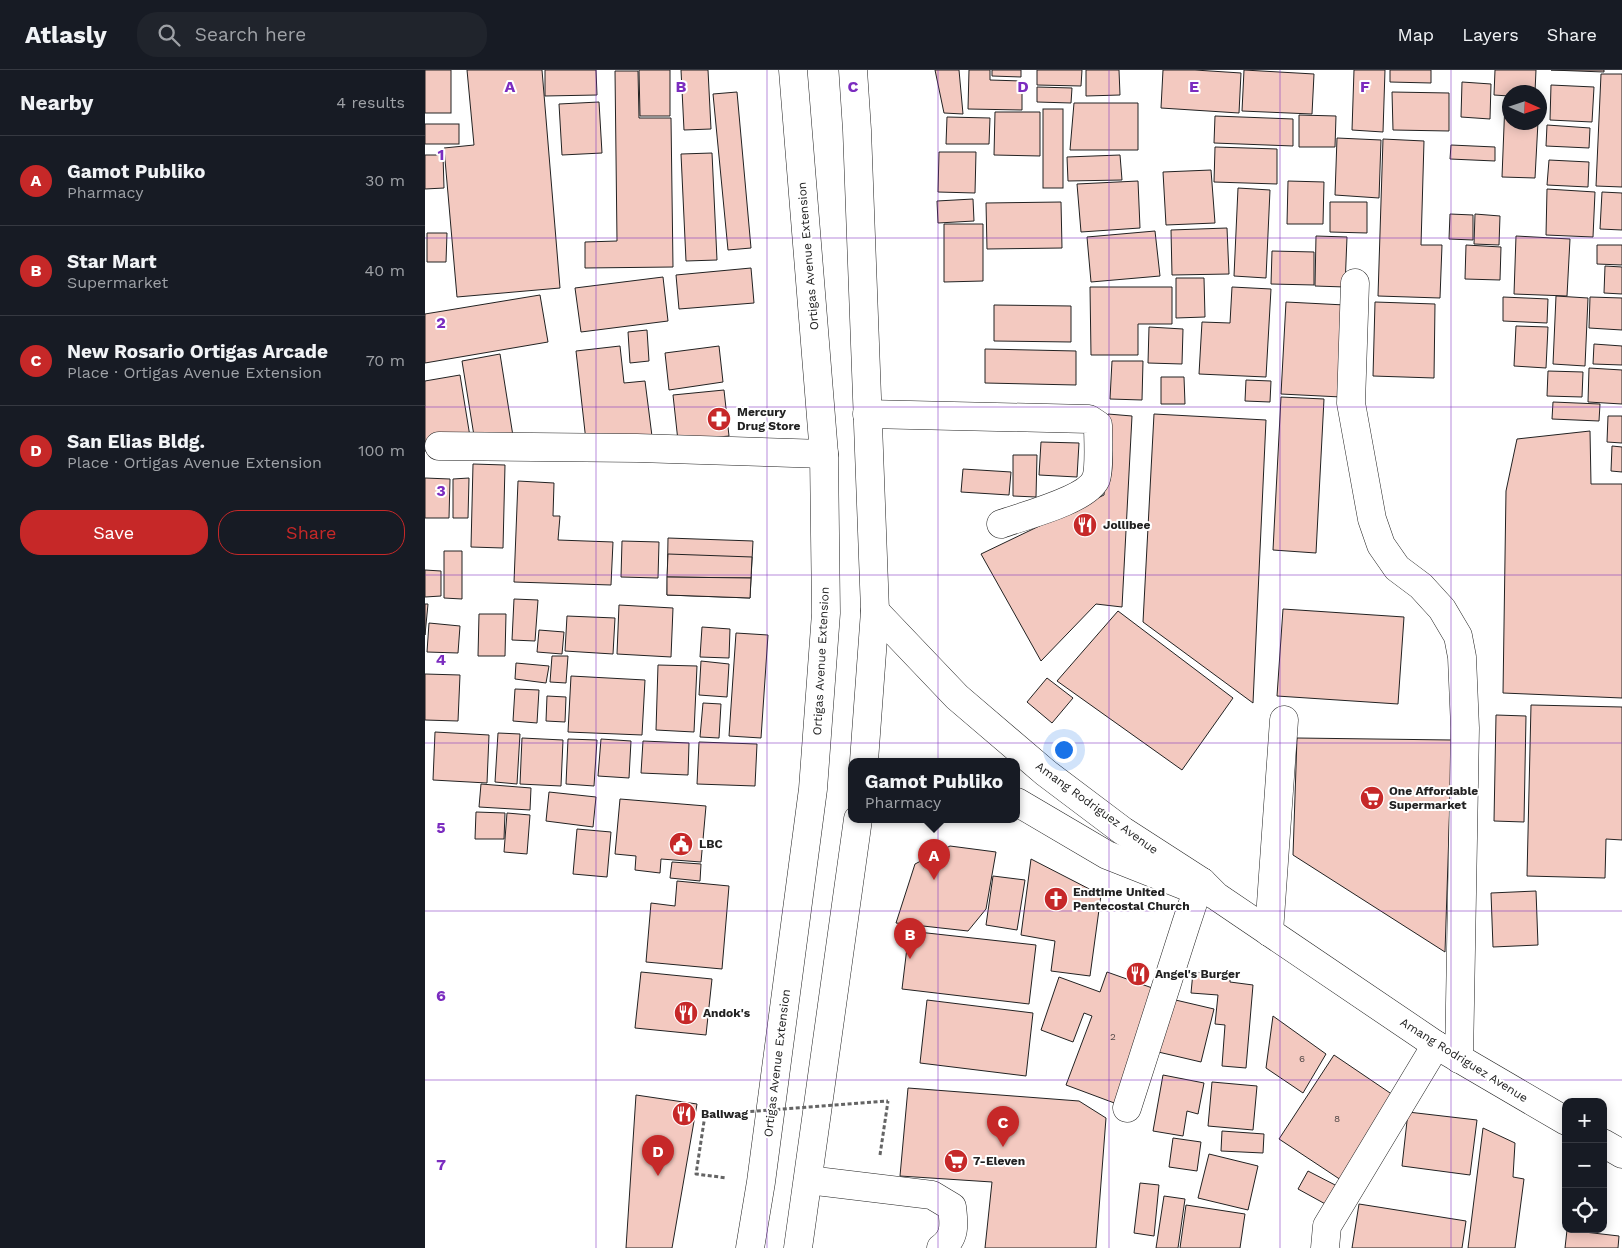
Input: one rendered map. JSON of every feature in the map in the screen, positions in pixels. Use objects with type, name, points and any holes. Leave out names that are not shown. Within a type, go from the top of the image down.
[{"type":"main road","name":"Ortigas Avenue Extension","points":[[750,1248],[761,1182],[813,789],[825,613],[824,454],[793,70]]},
{"type":"main road","points":[[853,70],[857,130],[875,611],[864,758]]},
{"type":"main road","points":[[1355,283],[1351,403],[1372,519],[1381,545],[1397,568],[1421,586],[1442,609],[1458,636],[1462,657],[1465,728],[1459,1060]]},
{"type":"main road","points":[[867,414],[1089,419],[1098,425],[1097,476],[1093,486],[1071,500],[1001,524]]},
{"type":"main road","points":[[439,446],[637,448],[824,454]]},
{"type":"main road","name":"Amang Rodriguez Avenue","points":[[875,611],[957,697],[1039,767],[1123,831],[1205,889],[1436,1045],[1562,1120]]},
{"type":"main road","points":[[1269,932],[1284,720]]},
{"type":"main road","name":"Amang Rodriguez Avenue","points":[[1020,804],[1107,855],[1205,889]]},
{"type":"main road","points":[[798,1248],[857,823]]},
{"type":"main road","points":[[1127,1108],[1205,889]]},
{"type":"main road","points":[[1325,1248],[1327,1226],[1436,1045]]},
{"type":"main road","points":[[1607,1145],[1622,1154]]},
{"type":"main road","points":[[808,1180],[932,1195],[952,1207],[954,1225],[948,1243],[941,1248]]},
{"type":"path","points":[[696,1174],[705,1114],[888,1101],[879,1162]]},
{"type":"building","points":[[425,70],[451,70],[451,113],[425,113]]},
{"type":"building","points":[[467,70],[542,70],[560,288],[457,297],[444,148],[474,145]]},
{"type":"building","points":[[545,70],[596,70],[597,95],[545,96]]},
{"type":"building","points":[[639,70],[670,70],[670,116],[640,116]]},
{"type":"building","points":[[681,70],[708,70],[711,129],[684,130]]},
{"type":"building","points":[[935,70],[959,70],[963,114],[944,113]]},
{"type":"building","points":[[969,70],[990,70],[990,80],[1022,81],[1022,110],[968,109]]},
{"type":"building","points":[[992,70],[1021,70],[1021,77],[992,76]]},
{"type":"building","points":[[1037,70],[1082,70],[1081,86],[1037,85]]},
{"type":"building","points":[[1086,70],[1119,70],[1120,95],[1086,96]]},
{"type":"building","points":[[1163,70],[1241,73],[1239,113],[1161,108]]},
{"type":"building","points":[[1244,70],[1314,74],[1312,114],[1242,111]]},
{"type":"building","points":[[1354,70],[1385,70],[1383,132],[1352,130]]},
{"type":"building","points":[[1390,70],[1431,70],[1431,83],[1390,82]]},
{"type":"building","points":[[1495,70],[1536,70],[1535,85],[1502,85],[1502,96],[1494,95]]},
{"type":"building","points":[[1551,70],[1604,70],[1604,72]]},
{"type":"building","points":[[615,71],[638,71],[639,118],[671,118],[673,267],[585,268],[585,242],[617,241]]},
{"type":"building","points":[[1601,74],[1622,74],[1622,187],[1596,186]]},
{"type":"building","points":[[1462,82],[1491,84],[1490,119],[1461,117]]},
{"type":"building","points":[[1551,85],[1594,87],[1592,122],[1550,120]]},
{"type":"building","points":[[1037,87],[1072,88],[1071,103],[1037,102]]},
{"type":"building","points":[[737,92],[751,248],[728,250],[713,94]]},
{"type":"building","points":[[1392,92],[1449,93],[1449,131],[1393,130]]},
{"type":"building","points":[[599,102],[602,153],[562,155],[559,104]]},
{"type":"building","points":[[1074,103],[1138,103],[1138,150],[1070,150]]},
{"type":"building","points":[[1043,109],[1063,109],[1063,188],[1043,188]]},
{"type":"building","points":[[995,112],[1040,112],[1040,156],[994,155]]},
{"type":"building","points":[[1299,115],[1336,116],[1335,147],[1299,147]]},
{"type":"building","points":[[1215,116],[1293,119],[1293,146],[1214,143]]},
{"type":"building","points":[[947,117],[990,118],[989,144],[946,144]]},
{"type":"building","points":[[425,124],[459,124],[459,144],[425,144]]},
{"type":"building","points":[[1547,125],[1590,128],[1589,148],[1546,146]]},
{"type":"building","points":[[1504,130],[1538,130],[1535,178],[1502,177]]},
{"type":"building","points":[[1337,138],[1381,140],[1379,198],[1335,195]]},
{"type":"building","points":[[1383,139],[1424,141],[1421,245],[1442,245],[1440,298],[1378,296]]},
{"type":"building","points":[[1451,145],[1495,147],[1495,161],[1450,159]]},
{"type":"building","points":[[1215,147],[1277,149],[1277,184],[1214,182]]},
{"type":"building","points":[[939,152],[976,152],[975,193],[938,192]]},
{"type":"building","points":[[712,153],[717,260],[686,261],[681,154]]},
{"type":"building","points":[[425,155],[443,155],[444,188],[425,189]]},
{"type":"building","points":[[1120,155],[1122,180],[1068,181],[1067,157]]},
{"type":"building","points":[[1549,160],[1589,162],[1588,187],[1547,185]]},
{"type":"building","points":[[1211,170],[1215,223],[1166,225],[1163,172]]},
{"type":"building","points":[[1138,181],[1140,228],[1081,232],[1077,184]]},
{"type":"building","points":[[1288,181],[1324,182],[1323,224],[1287,224]]},
{"type":"building","points":[[1238,188],[1270,190],[1266,278],[1234,276]]},
{"type":"building","points":[[1547,189],[1595,192],[1593,237],[1546,235]]},
{"type":"building","points":[[1602,192],[1622,193],[1622,230],[1600,229]]},
{"type":"building","points":[[973,199],[974,221],[938,223],[937,201]]},
{"type":"building","points":[[1061,202],[1062,248],[987,249],[986,203]]},
{"type":"building","points":[[1330,202],[1367,202],[1367,233],[1330,232]]},
{"type":"building","points":[[1450,214],[1473,215],[1473,240],[1449,239]]},
{"type":"building","points":[[1475,214],[1500,216],[1499,245],[1474,244]]},
{"type":"building","points":[[944,224],[983,224],[983,281],[944,282]]},
{"type":"building","points":[[1227,228],[1229,274],[1172,275],[1171,230]]},
{"type":"building","points":[[1155,231],[1160,276],[1091,282],[1087,237]]},
{"type":"building","points":[[427,233],[447,233],[446,262],[427,262]]},
{"type":"building","points":[[1316,236],[1347,237],[1345,287],[1315,286]]},
{"type":"building","points":[[1516,236],[1570,239],[1567,296],[1514,294]]},
{"type":"building","points":[[1466,245],[1501,247],[1500,280],[1465,279]]},
{"type":"building","points":[[1597,245],[1622,245],[1622,265],[1597,264]]},
{"type":"building","points":[[1272,251],[1314,252],[1314,285],[1271,284]]},
{"type":"building","points":[[1605,266],[1622,267],[1622,294],[1604,293]]},
{"type":"building","points":[[751,268],[754,303],[679,309],[676,275]]},
{"type":"building","points":[[663,277],[668,321],[581,332],[575,288]]},
{"type":"building","points":[[1176,278],[1204,278],[1205,317],[1176,318]]},
{"type":"building","points":[[1090,287],[1172,287],[1172,324],[1138,324],[1138,355],[1091,355]]},
{"type":"building","points":[[1232,287],[1271,289],[1266,377],[1199,374],[1202,322],[1230,323]]},
{"type":"building","points":[[540,295],[548,342],[425,363],[425,314]]},
{"type":"building","points":[[1556,296],[1588,298],[1585,366],[1553,364]]},
{"type":"building","points":[[1503,297],[1548,299],[1547,323],[1503,321]]},
{"type":"building","points":[[1590,297],[1622,298],[1622,330],[1589,328]]},
{"type":"building","points":[[1286,302],[1345,305],[1341,397],[1281,394]]},
{"type":"building","points":[[1375,302],[1435,304],[1434,378],[1373,376]]},
{"type":"building","points":[[994,305],[1071,306],[1071,342],[994,341]]},
{"type":"building","points":[[1516,326],[1548,327],[1546,368],[1514,366]]},
{"type":"building","points":[[1149,327],[1183,329],[1182,364],[1148,363]]},
{"type":"building","points":[[647,330],[649,361],[630,363],[628,332]]},
{"type":"building","points":[[1594,344],[1622,346],[1622,365],[1593,364]]},
{"type":"building","points":[[620,346],[624,383],[645,381],[654,452],[588,459],[576,351]]},
{"type":"building","points":[[719,346],[723,382],[669,390],[665,353]]},
{"type":"building","points":[[985,349],[1076,351],[1076,385],[985,383]]},
{"type":"building","points":[[500,354],[513,436],[475,442],[462,361]]},
{"type":"building","points":[[1112,361],[1143,361],[1142,400],[1110,399]]},
{"type":"building","points":[[1589,368],[1622,370],[1622,404],[1588,402]]},
{"type":"building","points":[[1548,371],[1583,372],[1582,397],[1547,396]]},
{"type":"building","points":[[460,375],[471,443],[425,451],[425,381]]},
{"type":"building","points":[[1161,377],[1184,377],[1185,404],[1161,404]]},
{"type":"building","points":[[1246,380],[1271,381],[1270,402],[1245,401]]},
{"type":"building","points":[[724,390],[729,436],[678,441],[673,395]]},
{"type":"building","points":[[1281,397],[1324,399],[1316,553],[1273,550]]},
{"type":"building","points":[[1553,402],[1600,404],[1599,421],[1552,419]]},
{"type":"building","name":"Jollibee","points":[[1108,414],[1132,416],[1122,607],[1096,604],[1041,661],[981,554],[1104,495]]},
{"type":"building","points":[[1154,414],[1266,420],[1253,703],[1143,622]]},
{"type":"building","points":[[1608,416],[1622,416],[1622,443],[1607,442]]},
{"type":"building","points":[[1590,431],[1591,484],[1622,484],[1622,698],[1503,693],[1506,491],[1517,439]]},
{"type":"building","points":[[1041,442],[1079,443],[1077,477],[1039,475]]},
{"type":"building","points":[[1612,446],[1622,447],[1622,472],[1611,471]]},
{"type":"building","points":[[1013,455],[1037,455],[1036,497],[1013,496]]},
{"type":"building","points":[[473,464],[505,465],[503,548],[471,547]]},
{"type":"building","points":[[963,469],[1011,472],[1009,495],[961,492]]},
{"type":"building","points":[[425,478],[450,479],[449,518],[425,518]]},
{"type":"building","points":[[469,478],[468,518],[453,518],[453,479]]},
{"type":"building","points":[[518,481],[554,483],[553,516],[560,516],[558,540],[613,542],[611,585],[514,582]]},
{"type":"building","points":[[668,538],[753,541],[750,598],[667,595]]},
{"type":"building","points":[[622,541],[659,542],[658,578],[621,577]]},
{"type":"building","points":[[444,551],[462,551],[462,599],[444,598]]},
{"type":"building","points":[[668,554],[752,557],[751,578],[667,577]]},
{"type":"building","points":[[425,570],[441,571],[441,596],[425,597]]},
{"type":"building","points":[[667,577],[751,578],[750,598],[667,595]]},
{"type":"building","points":[[514,599],[538,600],[535,641],[512,640]]},
{"type":"building","points":[[425,604],[428,604],[425,635]]},
{"type":"building","points":[[619,605],[673,608],[671,657],[617,654]]},
{"type":"building","points":[[1283,609],[1404,617],[1398,704],[1277,696]]},
{"type":"building","points":[[1118,611],[1233,698],[1182,770],[1057,681]]},
{"type":"building","points":[[479,614],[506,614],[505,656],[478,656]]},
{"type":"building","points":[[567,616],[615,618],[613,654],[565,651]]},
{"type":"building","points":[[429,623],[460,626],[458,653],[427,652]]},
{"type":"building","points":[[702,627],[730,629],[729,658],[700,657]]},
{"type":"building","points":[[539,630],[564,632],[562,654],[537,652]]},
{"type":"building","points":[[736,633],[768,635],[761,738],[729,736]]},
{"type":"building","points":[[552,656],[568,656],[566,683],[550,682]]},
{"type":"building","points":[[701,661],[729,664],[727,697],[699,695]]},
{"type":"building","points":[[516,663],[549,666],[546,683],[515,679]]},
{"type":"building","points":[[658,665],[697,666],[694,732],[656,730]]},
{"type":"building","points":[[425,674],[460,675],[458,721],[425,720]]},
{"type":"building","points":[[571,676],[645,680],[642,735],[568,732]]},
{"type":"building","points":[[1047,678],[1073,698],[1052,723],[1027,702]]},
{"type":"building","points":[[515,689],[539,690],[537,723],[513,721]]},
{"type":"building","points":[[547,696],[566,697],[565,722],[546,721]]},
{"type":"building","points":[[703,703],[721,704],[719,738],[700,737]]},
{"type":"building","points":[[1531,705],[1622,707],[1622,840],[1606,839],[1605,878],[1527,876]]},
{"type":"building","points":[[1496,715],[1526,716],[1524,822],[1494,821]]},
{"type":"building","points":[[435,732],[489,735],[487,783],[433,780]]},
{"type":"building","points":[[498,733],[520,734],[517,784],[495,782]]},
{"type":"building","points":[[522,738],[563,740],[561,786],[520,784]]},
{"type":"building","name":"One Affordable Supermarket","points":[[1297,738],[1452,740],[1445,952],[1293,855]]},
{"type":"building","points":[[568,739],[597,740],[594,786],[566,784]]},
{"type":"building","points":[[601,739],[631,741],[629,778],[598,776]]},
{"type":"building","points":[[643,741],[689,743],[688,775],[641,773]]},
{"type":"building","points":[[699,742],[757,744],[755,786],[697,784]]},
{"type":"building","points":[[481,784],[531,788],[530,810],[479,807]]},
{"type":"building","points":[[549,792],[596,797],[593,827],[546,821]]},
{"type":"building","points":[[620,799],[706,806],[701,862],[661,859],[660,873],[635,870],[636,856],[615,854]]},
{"type":"building","points":[[476,812],[505,813],[504,839],[475,839]]},
{"type":"building","points":[[507,813],[530,815],[527,854],[504,852]]},
{"type":"building","points":[[577,829],[611,832],[607,877],[573,874]]},
{"type":"building","points":[[950,846],[996,852],[986,909],[968,931],[896,923],[915,864]]},
{"type":"building","points":[[1031,859],[1101,895],[1090,976],[1051,971],[1055,941],[1021,935]]},
{"type":"building","points":[[672,862],[701,864],[700,881],[670,878]]},
{"type":"building","points":[[993,876],[1025,880],[1017,930],[986,925]]},
{"type":"building","points":[[677,881],[729,886],[722,969],[646,962],[651,903],[675,906]]},
{"type":"building","points":[[1536,891],[1538,945],[1493,947],[1491,893]]},
{"type":"building","points":[[909,931],[1036,945],[1029,1004],[902,989]]},
{"type":"building","points":[[641,972],[712,979],[706,1035],[635,1028]]},
{"type":"building","points":[[1107,972],[1158,990],[1117,1104],[1066,1085],[1092,1016],[1084,1013],[1073,1042],[1041,1030],[1059,977],[1100,992]]},
{"type":"building","points":[[1193,972],[1230,975],[1230,982],[1253,985],[1246,1068],[1222,1066],[1225,1025],[1215,1024],[1218,995],[1191,993]]},
{"type":"building","points":[[1167,998],[1214,1009],[1201,1062],[1154,1051]]},
{"type":"building","points":[[927,1000],[1033,1013],[1026,1076],[920,1063]]},
{"type":"building","points":[[1273,1016],[1326,1054],[1303,1093],[1266,1068]]},
{"type":"building","points":[[1334,1055],[1396,1097],[1341,1180],[1279,1139]]},
{"type":"building","points":[[1163,1075],[1204,1083],[1198,1114],[1187,1111],[1183,1136],[1153,1131]]},
{"type":"building","points":[[1212,1082],[1257,1086],[1253,1130],[1208,1126]]},
{"type":"building","points":[[908,1088],[1079,1101],[1106,1118],[1096,1248],[985,1248],[992,1182],[900,1176]]},
{"type":"building","points":[[636,1095],[697,1104],[672,1248],[626,1248]]},
{"type":"building","points":[[1408,1112],[1477,1120],[1470,1175],[1402,1166]]},
{"type":"building","points":[[1483,1128],[1515,1143],[1513,1177],[1524,1179],[1515,1248],[1468,1248]]},
{"type":"building","points":[[1222,1131],[1264,1134],[1263,1153],[1221,1151]]},
{"type":"building","points":[[1173,1138],[1201,1142],[1197,1171],[1169,1167]]},
{"type":"building","points":[[1209,1154],[1258,1166],[1248,1210],[1198,1198]]},
{"type":"building","points":[[1308,1171],[1339,1187],[1329,1206],[1298,1189]]},
{"type":"building","points":[[1140,1183],[1159,1185],[1154,1236],[1134,1233]]},
{"type":"building","points":[[1164,1196],[1185,1199],[1178,1248],[1156,1248]]},
{"type":"building","points":[[1359,1204],[1466,1221],[1462,1248],[1352,1248]]},
{"type":"building","points":[[1186,1205],[1245,1214],[1240,1248],[1180,1248]]},
{"type":"building","points":[[1567,1233],[1593,1233],[1619,1236],[1618,1248],[1565,1248]]},
{"type":"place","name":"Mercury Drug Store","points":[[719,419]]},
{"type":"place","name":"Jollibee","points":[[1085,525]]},
{"type":"place","name":"One Affordable Supermarket","points":[[1372,798]]},
{"type":"place","name":"LBC","points":[[681,844]]},
{"type":"place","name":"Gamot Publiko","points":[[934,880]]},
{"type":"place","name":"Endtime United Pentecostal Church","points":[[1056,899]]},
{"type":"place","name":"Star Mart","points":[[910,959]]},
{"type":"place","name":"Angel's Burger","points":[[1138,974]]},
{"type":"place","name":"Andok's","points":[[686,1013]]},
{"type":"place","name":"Baliwag","points":[[684,1114]]},
{"type":"place","name":"New Rosario Ortigas Arcade","points":[[1003,1147]]},
{"type":"place","name":"7-Eleven","points":[[956,1161]]},
{"type":"place","name":"San Elias Bldg.","points":[[658,1176]]}]
